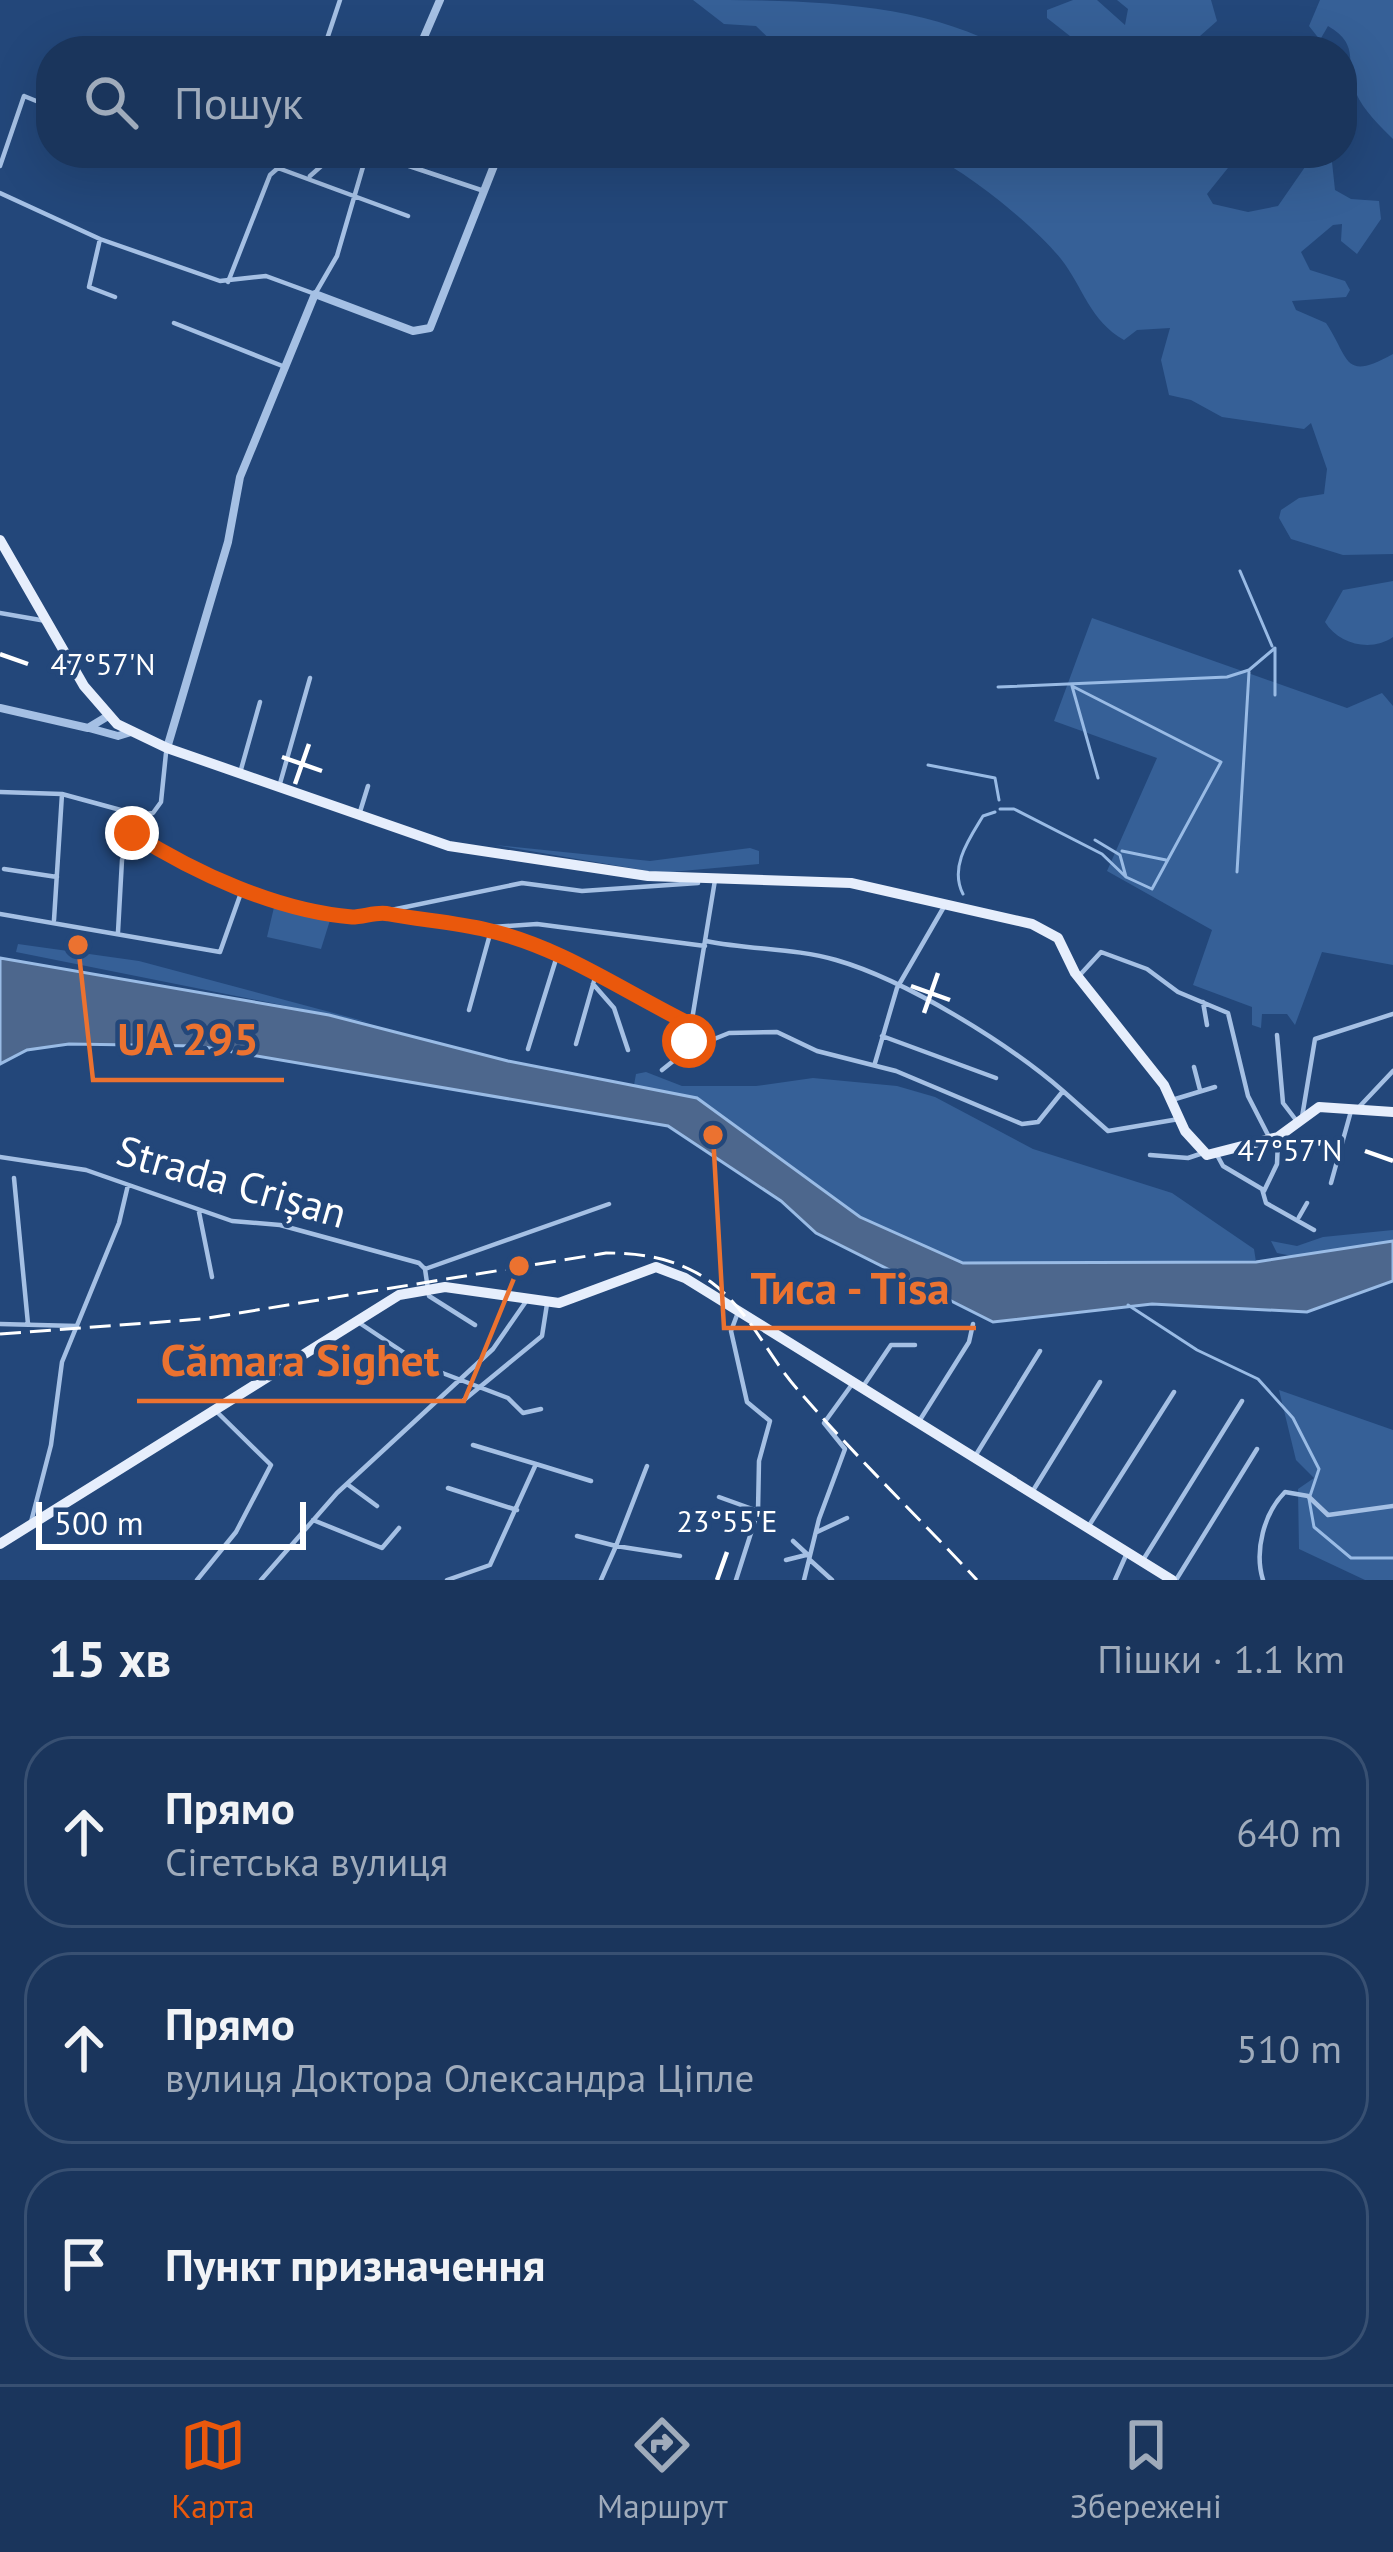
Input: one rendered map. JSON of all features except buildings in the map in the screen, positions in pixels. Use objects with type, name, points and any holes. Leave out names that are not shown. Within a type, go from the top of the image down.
[{"type":"main road","points":[[0,540],[109,716],[167,748],[491,855],[648,876],[851,883],[994,911],[1046,929],[1058,938],[1078,977],[1172,1100],[1179,1119],[1210,1154],[1275,1138],[1319,1107],[1393,1112]]},
{"type":"main road","points":[[0,1544],[399,1294],[424,1288],[548,1304],[566,1302],[656,1268],[676,1273],[1174,1580]]},
{"type":"street","points":[[328,36],[340,0]]},
{"type":"street","points":[[424,36],[440,0]]},
{"type":"street","points":[[0,166],[24,96],[36,101]]},
{"type":"street","points":[[228,282],[270,175],[277,168]]},
{"type":"street","points":[[282,168],[408,216]]},
{"type":"street","points":[[310,176],[319,168]]},
{"type":"street","points":[[0,792],[62,794],[139,815],[153,813],[160,802],[167,748],[228,542],[240,477],[315,294],[337,256],[364,168]]},
{"type":"street","points":[[414,168],[484,191]]},
{"type":"street","points":[[0,193],[100,239],[228,282],[266,276],[424,332],[434,322],[493,168]]},
{"type":"street","points":[[100,239],[89,287],[115,297]]},
{"type":"street","points":[[175,323],[285,367]]},
{"type":"street","points":[[0,613],[46,621]]},
{"type":"street","points":[[279,787],[310,678]]},
{"type":"street","points":[[240,773],[260,702]]},
{"type":"street","points":[[0,708],[118,736],[131,732]]},
{"type":"street","points":[[88,728],[109,716]]},
{"type":"street","points":[[359,815],[368,786]]},
{"type":"street","points":[[54,920],[62,794]]},
{"type":"street","points":[[118,932],[122,860],[139,815]]},
{"type":"street","points":[[132,833],[242,890],[346,916],[388,913],[522,883],[582,891],[716,877],[687,1050]]},
{"type":"street","points":[[4,869],[57,877]]},
{"type":"street","points":[[0,914],[220,952],[242,890]]},
{"type":"street","points":[[874,1065],[897,988],[945,905]]},
{"type":"street","points":[[388,913],[488,930],[557,956],[595,980],[626,985],[645,1004],[692,1025]]},
{"type":"street","points":[[488,930],[538,923],[838,961],[1030,1060],[1108,1131],[1179,1119]]},
{"type":"street","points":[[469,1010],[488,930]]},
{"type":"street","points":[[1078,977],[1101,952],[1147,969],[1178,992],[1228,1013],[1248,1096],[1275,1138],[1277,1164],[1264,1191],[1266,1203],[1314,1230]]},
{"type":"street","points":[[528,1049],[557,956]]},
{"type":"street","points":[[576,1044],[595,980]]},
{"type":"street","points":[[595,980],[614,1008],[628,1049]]},
{"type":"street","points":[[1203,1002],[1207,1025]]},
{"type":"street","points":[[1297,1121],[1315,1039],[1393,1014]]},
{"type":"street","points":[[662,1070],[687,1050],[729,1033],[777,1032],[817,1051],[874,1065],[994,1117],[1028,1125],[1038,1122],[1063,1091]]},
{"type":"street","points":[[1276,1035],[1283,1103],[1310,1131]]},
{"type":"street","points":[[882,1036],[996,1078]]},
{"type":"street","points":[[1194,1067],[1200,1090]]},
{"type":"street","points":[[1330,1183],[1356,1106],[1393,1071]]},
{"type":"street","points":[[1172,1100],[1215,1087]]},
{"type":"street","points":[[1150,1154],[1189,1158],[1210,1154],[1264,1191]]},
{"type":"street","name":"Strada Crișan","points":[[0,1157],[86,1170],[199,1211],[280,1226],[425,1269]]},
{"type":"street","points":[[14,1178],[28,1324]]},
{"type":"street","points":[[31,1525],[51,1445],[59,1372],[128,1185]]},
{"type":"street","points":[[1298,1217],[1307,1203]]},
{"type":"street","points":[[476,1325],[424,1288],[425,1269],[608,1204]]},
{"type":"street","points":[[199,1211],[212,1277]]},
{"type":"street","points":[[260,1580],[346,1484],[493,1348],[527,1300]]},
{"type":"street","points":[[464,1400],[542,1336],[548,1304]]},
{"type":"street","points":[[736,1580],[758,1510],[759,1461],[770,1421],[747,1402],[731,1331],[739,1312]]},
{"type":"street","points":[[359,1319],[362,1326],[424,1366],[508,1398],[523,1413],[541,1409]]},
{"type":"street","points":[[0,1324],[77,1326]]},
{"type":"street","points":[[918,1423],[969,1342],[973,1324]]},
{"type":"street","points":[[804,1580],[845,1449],[824,1424],[891,1345],[915,1346]]},
{"type":"street","points":[[974,1458],[1040,1351]]},
{"type":"street","points":[[1031,1493],[1100,1382]]},
{"type":"street","points":[[1088,1528],[1174,1392]]},
{"type":"street","points":[[1142,1562],[1242,1402]]},
{"type":"street","points":[[197,1580],[236,1532],[271,1465],[214,1409]]},
{"type":"street","points":[[473,1445],[591,1481]]},
{"type":"street","points":[[1174,1580],[1257,1450]]},
{"type":"street","points":[[447,1580],[490,1565],[536,1464]]},
{"type":"street","points":[[602,1580],[647,1466]]},
{"type":"street","points":[[346,1484],[377,1506]]},
{"type":"street","points":[[448,1488],[517,1510]]},
{"type":"street","points":[[1263,1580],[1259,1558],[1274,1504],[1289,1490],[1310,1497],[1334,1515],[1393,1506]]},
{"type":"street","points":[[719,1497],[758,1510]]},
{"type":"street","points":[[817,1532],[848,1518]]},
{"type":"street","points":[[314,1520],[382,1548],[399,1528]]},
{"type":"street","points":[[577,1536],[680,1556]]},
{"type":"street","points":[[794,1541],[832,1580]]},
{"type":"street","points":[[1114,1580],[1127,1553]]},
{"type":"street","points":[[786,1560],[809,1556]]},
{"type":"shaded area","points":[[693,0],[858,6],[898,12],[978,36],[766,36],[756,26],[724,24]]},
{"type":"shaded area","points":[[1073,0],[1097,0],[1125,25],[1128,9],[1117,0],[1211,0],[1217,21],[1200,36],[1070,36],[1047,18],[1047,10]]},
{"type":"shaded area","points":[[1320,0],[1393,0],[1393,139],[1357,94],[1357,36],[1341,36],[1328,26],[1322,36],[1317,36],[1309,26]]},
{"type":"shaded area","points":[[953,168],[1228,168],[1207,194],[1213,204],[1248,212],[1278,206],[1304,168],[1333,168],[1335,190],[1351,199],[1379,201],[1381,219],[1357,254],[1341,241],[1342,224],[1333,225],[1301,252],[1310,270],[1345,281],[1350,290],[1346,297],[1292,301],[1296,310],[1326,323],[1356,366],[1393,354],[1393,554],[1343,555],[1291,539],[1279,518],[1281,510],[1299,498],[1324,494],[1327,469],[1311,423],[1304,429],[1222,417],[1191,400],[1169,395],[1161,360],[1170,328],[1137,330],[1124,340],[1112,332],[1061,259],[979,185]]},
{"type":"shaded area","points":[[1393,581],[1393,637],[1385,642],[1347,641],[1325,622],[1343,590]]},
{"type":"shaded area","points":[[1092,618],[1347,708],[1382,693],[1393,706],[1393,965],[1322,952],[1295,1025],[1287,1014],[1262,1014],[1261,1028],[1252,1025],[1252,1007],[1193,985],[1212,930],[1107,871],[1157,758],[1054,721]]},
{"type":"shaded area","points":[[495,845],[650,861],[750,848],[759,851],[759,864],[660,873]]},
{"type":"shaded area","points":[[275,903],[331,917],[321,949],[267,937]]},
{"type":"shaded area","points":[[18,944],[139,961],[371,1023],[16,952]]},
{"type":"shaded area","points":[[0,958],[329,1015],[508,1061],[697,1098],[860,1217],[963,1263],[1256,1262],[1393,1241],[1393,1281],[1307,1312],[1152,1304],[993,1322],[816,1233],[781,1201],[668,1126],[198,1046],[69,1044],[27,1050],[0,1064]]},
{"type":"shaded area","points":[[646,1072],[682,1086],[756,1086],[813,1078],[897,1086],[935,1097],[1033,1149],[1172,1193],[1254,1249],[1256,1262],[963,1263],[860,1217],[697,1098],[634,1085],[636,1074]]},
{"type":"shaded area","points":[[1393,1230],[1393,1241],[1297,1257],[1277,1253],[1271,1241],[1297,1246],[1323,1237]]},
{"type":"shaded area","points":[[1279,1390],[1393,1430],[1393,1580],[1365,1580],[1299,1549],[1298,1489],[1314,1478],[1296,1460]]},
{"type":"waterway","points":[[1240,571],[1272,646]]},
{"type":"waterway","points":[[998,687],[1227,677],[1249,670],[1275,648],[1275,695]]},
{"type":"waterway","points":[[1237,872],[1249,672]]},
{"type":"waterway","points":[[1098,778],[1072,686],[1221,762],[1152,889],[1126,877]]},
{"type":"waterway","points":[[928,765],[995,778],[999,800]]},
{"type":"waterway","points":[[1000,809],[1014,809],[1102,854],[1126,877],[1120,855],[1095,840]]},
{"type":"waterway","points":[[963,894],[958,874],[962,854],[983,816],[995,812]]},
{"type":"waterway","points":[[1122,851],[1166,860]]},
{"type":"waterway","points":[[1128,1305],[1197,1350],[1258,1379],[1293,1418],[1319,1469],[1309,1499],[1314,1527],[1351,1558],[1393,1558]]},
{"type":"railway","points":[[0,1334],[202,1319],[606,1253],[661,1259],[699,1274],[725,1294],[798,1390],[977,1580]]},
{"type":"place","name":"UA 295","points":[[78,945]]},
{"type":"place","name":"Тиса - Tisa","points":[[713,1135]]},
{"type":"place","name":"Cămara Sighet","points":[[519,1266]]},
{"type":"route","points":[[132,833],[242,890],[290,904],[356,917],[388,913],[404,920],[507,935],[626,985],[645,1004],[692,1025],[689,1041]]}]
